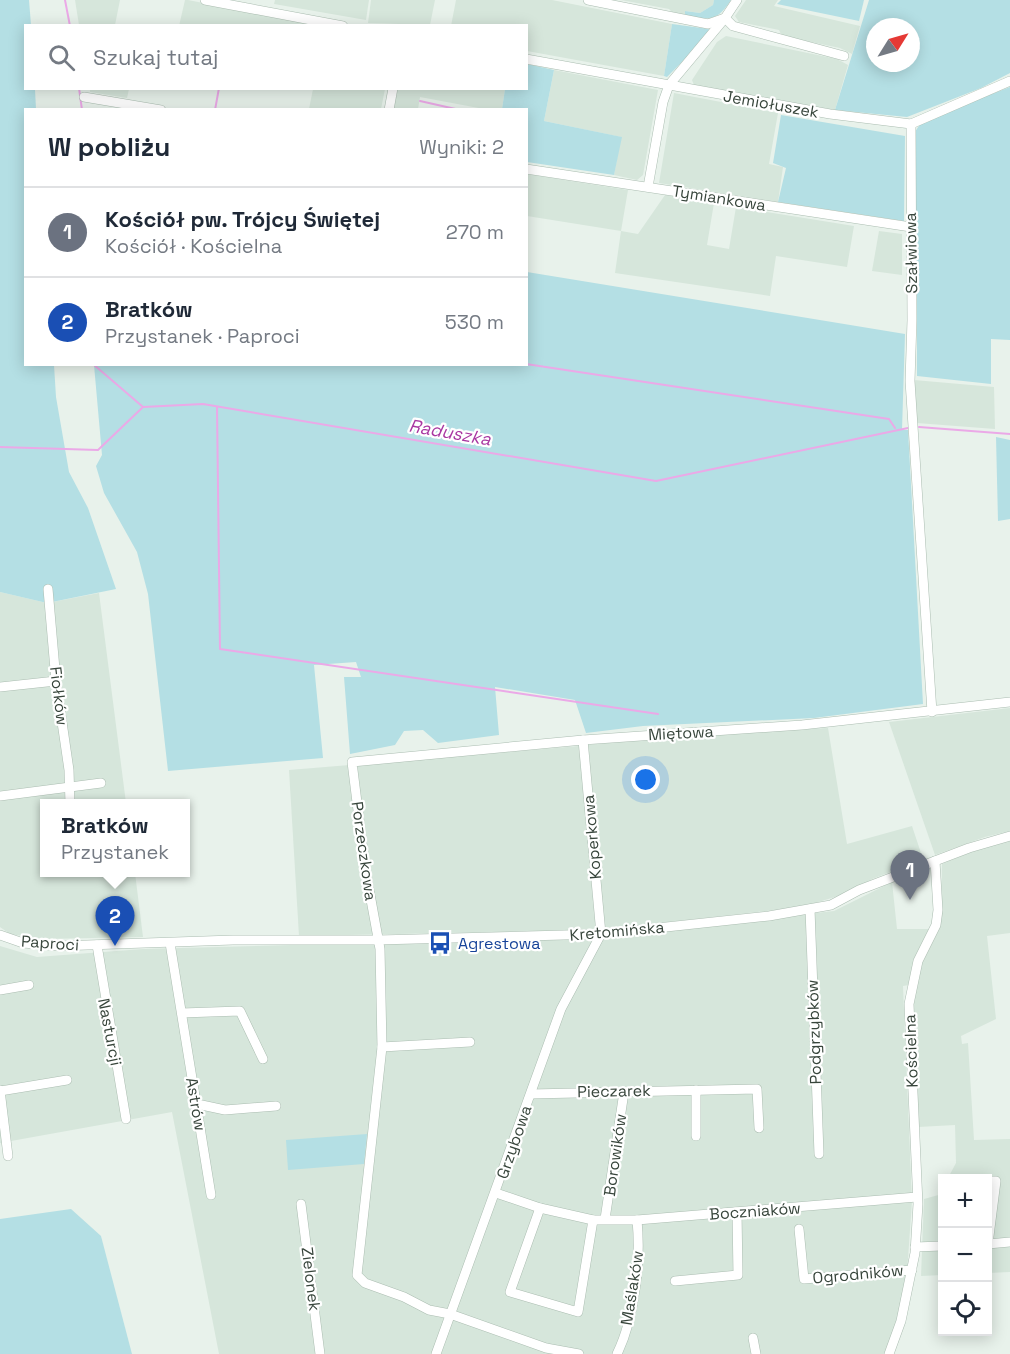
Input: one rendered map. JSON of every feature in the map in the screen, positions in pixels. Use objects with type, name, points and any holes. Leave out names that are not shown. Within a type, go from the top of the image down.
[{"type":"street","points":[[205,0],[332,24]]},
{"type":"street","points":[[588,0],[708,24],[725,18]]},
{"type":"street","points":[[648,187],[663,102],[669,85],[725,18],[737,0]]},
{"type":"street","points":[[725,18],[733,26],[844,56]]},
{"type":"street","name":"Jemiołuszek","points":[[528,59],[830,114],[911,124]]},
{"type":"street","points":[[911,124],[1010,81]]},
{"type":"street","points":[[389,108],[393,90]]},
{"type":"street","points":[[84,97],[149,108]]},
{"type":"street","name":"Szałwiowa","points":[[911,124],[910,381],[932,712]]},
{"type":"street","name":"Tymiankowa","points":[[528,169],[910,227]]},
{"type":"street","name":"Fiołków","points":[[48,589],[56,681],[69,770],[69,799]]},
{"type":"street","points":[[0,687],[56,681]]},
{"type":"street","name":"Miętowa","points":[[352,762],[583,740],[757,729],[1010,702]]},
{"type":"street","name":"Koperkowa","points":[[583,740],[601,934]]},
{"type":"street","name":"Porzeczkowa","points":[[352,762],[378,940]]},
{"type":"street","points":[[0,796],[101,783]]},
{"type":"street","name":"Kretomińska","points":[[136,944],[601,934],[810,909],[831,905],[859,890],[1010,836]]},
{"type":"street","name":"Kościelna","points":[[890,1354],[901,1321],[915,1247],[917,1197],[909,1004],[918,961],[936,925],[938,910],[935,861]]},
{"type":"street","name":"Podgrzybków","points":[[810,909],[819,1154]]},
{"type":"street","name":"Grzybowa","points":[[436,1354],[561,1009],[601,934]]},
{"type":"street","name":"Paproci","points":[[0,935],[22,943],[41,946],[136,944]]},
{"type":"street","points":[[378,940],[382,1047],[357,1275],[365,1283],[404,1297],[429,1310],[450,1314],[546,1348],[579,1354]]},
{"type":"street","name":"Astrów","points":[[170,943],[211,1195]]},
{"type":"street","name":"Nasturcji","points":[[97,945],[126,1119]]},
{"type":"street","points":[[0,990],[29,985]]},
{"type":"street","points":[[182,1013],[240,1011],[263,1059]]},
{"type":"street","points":[[382,1047],[470,1042]]},
{"type":"street","points":[[8,1156],[0,1091],[67,1080]]},
{"type":"street","name":"Pieczarek","points":[[531,1094],[757,1089],[759,1128]]},
{"type":"street","points":[[696,1090],[696,1136]]},
{"type":"street","name":"Borowików","points":[[605,1219],[624,1092]]},
{"type":"street","points":[[197,1104],[225,1110],[276,1106]]},
{"type":"street","points":[[992,1181],[996,1181],[992,1212]]},
{"type":"street","name":"Boczniaków","points":[[496,1193],[540,1208],[593,1220],[638,1220],[917,1197]]},
{"type":"street","name":"Zielonek","points":[[302,1204],[320,1354]]},
{"type":"street","points":[[540,1208],[510,1292],[578,1312],[593,1220]]},
{"type":"street","points":[[675,1281],[738,1275],[737,1212]]},
{"type":"street","name":"Maślaków","points":[[617,1354],[624,1339],[640,1250],[638,1220]]},
{"type":"street","name":"Ogrodników","points":[[799,1229],[804,1279],[912,1270]]},
{"type":"street","points":[[992,1244],[1010,1242]]},
{"type":"street","points":[[915,1247],[938,1245]]},
{"type":"street","points":[[753,1338],[756,1354]]},
{"type":"shaded area","points":[[0,0],[29,0],[31,24],[24,24],[24,90],[35,90],[36,108],[24,108],[24,366],[54,366],[56,397],[69,472],[88,508],[116,589],[47,603],[0,592]]},
{"type":"shaded area","points":[[75,0],[120,0],[115,24],[79,24]]},
{"type":"shaded area","points":[[185,0],[188,0],[309,24],[179,24]]},
{"type":"shaded area","points":[[275,0],[369,0],[366,20],[274,4]]},
{"type":"shaded area","points":[[371,0],[435,0],[430,24],[368,23]]},
{"type":"shaded area","points":[[456,0],[552,0],[672,24],[664,76],[528,51],[528,24],[451,24]]},
{"type":"shaded area","points":[[621,0],[714,0],[713,5],[700,13],[685,11],[685,16],[673,13],[669,9]]},
{"type":"shaded area","points":[[714,0],[731,0],[721,13],[711,18],[685,16],[685,11],[700,13],[713,5]]},
{"type":"shaded area","points":[[746,0],[778,0],[774,6],[860,26],[852,54],[840,48],[782,36],[779,30],[739,22],[735,16]]},
{"type":"shaded area","points":[[781,0],[864,0],[859,21],[777,4]]},
{"type":"shaded area","points":[[869,0],[1010,0],[1010,73],[981,88],[907,117],[835,110]]},
{"type":"shaded area","points":[[672,24],[709,29],[704,40],[667,77],[664,76]]},
{"type":"shaded area","points":[[726,36],[837,59],[848,65],[835,110],[694,85],[692,80],[717,42]]},
{"type":"shaded area","points":[[528,64],[554,70],[544,121],[622,137],[614,175],[528,162],[528,108],[502,108],[505,90],[528,90]]},
{"type":"shaded area","points":[[554,70],[658,90],[643,175],[637,180],[614,175],[621,137],[544,121]]},
{"type":"shaded area","points":[[1010,87],[1010,340],[991,339],[991,384],[917,376],[917,233],[913,135],[922,121]]},
{"type":"shaded area","points":[[90,90],[129,90],[127,98],[90,92]]},
{"type":"shaded area","points":[[313,90],[385,90],[381,108],[309,108]]},
{"type":"shaded area","points":[[398,90],[505,90],[502,108],[479,108],[420,97],[418,108],[393,108]]},
{"type":"shaded area","points":[[674,93],[778,113],[769,164],[783,167],[778,202],[659,183]]},
{"type":"shaded area","points":[[781,115],[905,136],[904,221],[778,202],[786,168],[773,163]]},
{"type":"shaded area","points":[[528,174],[628,190],[621,231],[528,216]]},
{"type":"shaded area","points":[[665,195],[714,203],[707,245],[729,249],[736,207],[854,226],[847,267],[776,256],[770,296],[615,273],[621,231],[638,234]]},
{"type":"shaded area","points":[[879,231],[902,234],[902,275],[872,271]]},
{"type":"shaded area","points":[[528,272],[905,334],[902,430],[908,430],[923,704],[814,718],[643,726],[586,733],[575,700],[495,687],[499,735],[438,743],[423,730],[404,731],[395,745],[350,754],[344,677],[361,677],[356,662],[314,665],[323,758],[168,771],[148,594],[137,552],[104,493],[96,466],[102,455],[94,366],[528,366]]},
{"type":"shaded area","points":[[914,380],[994,387],[995,429],[917,423]]},
{"type":"shaded area","points":[[996,437],[1010,440],[1010,519],[998,521]]},
{"type":"shaded area","points":[[0,592],[47,603],[99,593],[125,799],[40,799],[40,877],[136,877],[143,937],[42,939],[10,934],[0,927]]},
{"type":"shaded area","points":[[1010,708],[1010,831],[985,837],[935,855],[889,722]]},
{"type":"shaded area","points":[[828,728],[847,844],[912,826],[922,856],[919,861],[872,879],[848,893],[802,907],[604,929],[588,745],[658,737]]},
{"type":"shaded area","points":[[579,746],[596,930],[299,936],[289,770]]},
{"type":"shaded area","points":[[1010,840],[1010,933],[987,936],[996,1019],[961,1036],[962,1044],[968,1043],[974,1140],[1010,1139],[1010,1272],[992,1273],[992,1174],[950,1174],[956,1163],[955,1125],[918,1127],[914,1003],[923,957],[941,917],[942,864],[981,848]]},
{"type":"shaded area","points":[[892,882],[897,929],[931,929],[909,985],[903,986],[912,1201],[907,1273],[896,1323],[884,1354],[219,1354],[172,1112],[0,1143],[0,946],[37,957],[143,949],[585,937],[834,911]]},
{"type":"shaded area","points":[[367,1134],[364,1164],[288,1170],[286,1140]]},
{"type":"shaded area","points":[[938,1195],[938,1275],[921,1276],[924,1199]]},
{"type":"shaded area","points":[[71,1209],[101,1236],[132,1354],[0,1354],[0,1219]]},
{"type":"waterway","points":[[65,0],[70,24]]},
{"type":"waterway","points":[[79,90],[82,108]]},
{"type":"waterway","points":[[215,108],[219,90]]},
{"type":"waterway","points":[[420,101],[451,108]]},
{"type":"waterway","points":[[528,364],[889,419],[895,428]]},
{"type":"waterway","points":[[95,366],[143,407]]},
{"type":"waterway","name":"Raduszka","points":[[0,447],[98,450],[143,407],[203,404],[656,481],[908,428]]},
{"type":"waterway","points":[[217,407],[220,649],[658,714]]},
{"type":"waterway","name":"Raduszka","points":[[919,427],[1010,434]]},
{"type":"place","name":"Kościół pw. Trójcy Świętej","points":[[910,900]]},
{"type":"place","name":"Agrestowa","points":[[440,943]]},
{"type":"place","name":"Bratków","points":[[115,946]]}]
